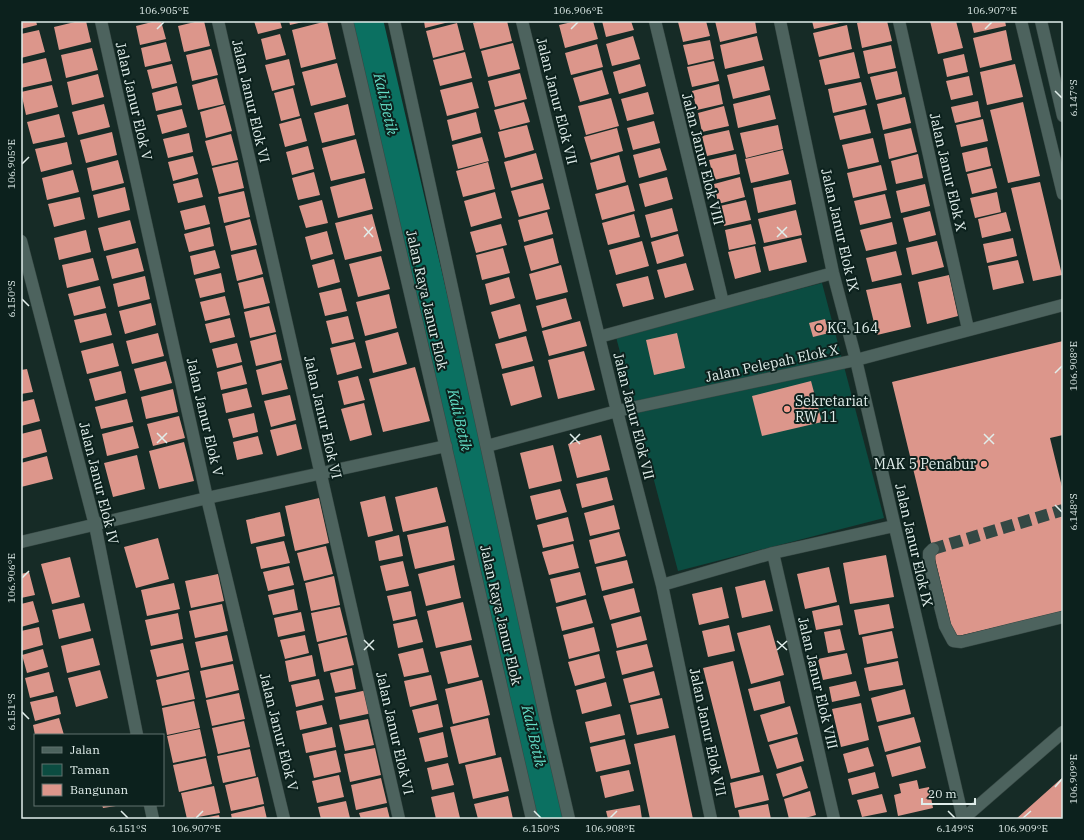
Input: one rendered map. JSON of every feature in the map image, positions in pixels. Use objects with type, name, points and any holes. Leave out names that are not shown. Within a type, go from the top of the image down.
[{"type":"street","name":"Jalan Janur Elok V","points":[[101,21],[207,498],[284,819]]},
{"type":"street","name":"Jalan Janur Elok VI","points":[[218,21],[399,819]]},
{"type":"street","name":"Jalan Raya Janur Elok","points":[[347,21],[532,819]]},
{"type":"street","name":"Jalan Raya Janur Elok","points":[[394,21],[546,720],[570,819]]},
{"type":"street","name":"Jalan Janur Elok VII","points":[[522,21],[617,411],[662,585],[711,819]]},
{"type":"street","name":"Jalan Janur Elok VIII","points":[[655,21],[723,303]]},
{"type":"street","name":"Jalan Janur Elok IX","points":[[780,21],[833,273],[856,360],[963,819]]},
{"type":"street","name":"Jalan Janur Elok X","points":[[899,21],[968,329]]},
{"type":"street","points":[[1021,21],[1063,194]]},
{"type":"street","points":[[1041,21],[1063,116]]},
{"type":"street","name":"Jalan Janur Elok IV","points":[[21,241],[95,525],[137,734]]},
{"type":"street","points":[[599,337],[833,273]]},
{"type":"street","name":"Jalan Pelepah Elok X","points":[[487,446],[617,411],[856,360],[1063,305]]},
{"type":"street","points":[[21,542],[207,498],[446,446]]},
{"type":"street","points":[[662,585],[773,553],[894,526]]},
{"type":"street","points":[[933,549],[929,553],[929,562],[945,626],[953,641],[961,642],[1063,618]]},
{"type":"street","name":"Jalan Janur Elok VIII","points":[[773,553],[834,819]]},
{"type":"street","points":[[963,819],[1063,732]]},
{"type":"street","points":[[150,806],[153,819]]},
{"type":"green space","points":[[822,283],[884,518],[678,571],[616,337]]},
{"type":"building","points":[[21,21],[36,21],[37,25],[21,29]]},
{"type":"building","points":[[79,21],[86,21],[91,42],[59,50],[54,27]]},
{"type":"building","points":[[161,21],[166,39],[140,45],[136,26]]},
{"type":"building","points":[[204,21],[210,46],[184,52],[178,26]]},
{"type":"building","points":[[254,21],[280,21],[282,28],[258,34]]},
{"type":"building","points":[[289,21],[303,21],[303,22],[290,25]]},
{"type":"building","points":[[327,21],[336,59],[301,68],[292,30]]},
{"type":"building","points":[[424,21],[449,21],[449,22],[425,28]]},
{"type":"building","points":[[481,21],[507,21],[512,41],[480,49],[473,23]]},
{"type":"building","points":[[576,21],[593,21],[598,39],[565,48],[559,25]]},
{"type":"building","points":[[602,21],[631,21],[634,30],[606,37]]},
{"type":"building","points":[[706,21],[710,36],[683,42],[678,22]]},
{"type":"building","points":[[715,21],[755,21],[757,33],[720,42]]},
{"type":"building","points":[[812,21],[844,21],[844,22],[814,29]]},
{"type":"building","points":[[866,21],[887,21],[892,41],[862,48],[857,23]]},
{"type":"building","points":[[930,21],[956,21],[963,48],[938,54]]},
{"type":"building","points":[[971,21],[1005,21],[1006,26],[974,33]]},
{"type":"building","points":[[457,23],[464,50],[433,58],[426,31]]},
{"type":"building","points":[[847,25],[852,49],[819,57],[813,33]]},
{"type":"building","points":[[39,30],[45,52],[21,58],[21,34]]},
{"type":"building","points":[[1006,30],[1012,60],[980,68],[973,38]]},
{"type":"building","points":[[280,34],[286,55],[266,60],[261,39]]},
{"type":"building","points":[[633,36],[640,59],[612,66],[606,44]]},
{"type":"building","points":[[757,36],[763,60],[725,69],[720,45]]},
{"type":"building","points":[[710,40],[714,59],[688,65],[683,45]]},
{"type":"building","points":[[166,42],[171,61],[145,67],[141,48]]},
{"type":"building","points":[[513,43],[520,69],[488,77],[481,51]]},
{"type":"building","points":[[597,44],[603,67],[571,75],[565,53]]},
{"type":"building","points":[[891,45],[896,68],[868,74],[863,51]]},
{"type":"building","points":[[92,48],[98,70],[66,78],[61,55]]},
{"type":"building","points":[[211,49],[218,75],[192,81],[186,55]]},
{"type":"building","points":[[465,52],[472,78],[440,86],[433,60]]},
{"type":"building","points":[[854,52],[860,78],[825,85],[819,60]]},
{"type":"building","points":[[964,54],[968,72],[947,77],[943,59]]},
{"type":"building","points":[[46,58],[52,81],[21,88],[21,64]]},
{"type":"building","points":[[289,59],[295,85],[272,91],[265,65]]},
{"type":"building","points":[[714,61],[719,81],[692,87],[687,67]]},
{"type":"building","points":[[337,63],[346,97],[311,106],[302,72]]},
{"type":"building","points":[[172,64],[177,83],[152,89],[147,70]]},
{"type":"building","points":[[640,64],[646,86],[619,94],[613,72]]},
{"type":"building","points":[[1015,64],[1023,97],[987,105],[980,72]]},
{"type":"building","points":[[764,66],[770,90],[733,99],[727,75]]},
{"type":"building","points":[[602,70],[609,94],[580,102],[573,78]]},
{"type":"building","points":[[897,71],[902,94],[876,100],[870,77]]},
{"type":"building","points":[[520,73],[527,99],[495,107],[488,81]]},
{"type":"building","points":[[98,74],[104,97],[72,105],[67,82]]},
{"type":"building","points":[[969,76],[973,95],[951,100],[946,81]]},
{"type":"building","points":[[217,78],[224,104],[198,110],[192,85]]},
{"type":"building","points":[[472,82],[479,108],[447,116],[440,90]]},
{"type":"building","points":[[861,82],[867,105],[833,113],[828,89]]},
{"type":"building","points":[[719,84],[723,104],[697,110],[692,91]]},
{"type":"building","points":[[52,85],[58,107],[26,115],[21,92]]},
{"type":"building","points":[[177,86],[182,105],[156,111],[152,93]]},
{"type":"building","points":[[293,88],[300,116],[281,121],[274,93]]},
{"type":"building","points":[[648,92],[654,114],[627,121],[621,99]]},
{"type":"building","points":[[770,95],[776,119],[738,128],[733,104]]},
{"type":"building","points":[[905,97],[911,123],[883,130],[877,104]]},
{"type":"building","points":[[611,98],[619,126],[586,135],[578,106]]},
{"type":"building","points":[[978,101],[981,117],[955,123],[951,107]]},
{"type":"building","points":[[524,102],[530,122],[500,130],[494,110]]},
{"type":"building","points":[[1023,102],[1040,176],[1008,183],[990,110]]},
{"type":"building","points":[[104,104],[110,127],[78,135],[72,112]]},
{"type":"building","points":[[348,104],[355,135],[322,143],[314,113]]},
{"type":"building","points":[[225,105],[232,131],[206,138],[200,112]]},
{"type":"building","points":[[724,106],[729,126],[702,132],[698,113]]},
{"type":"building","points":[[182,109],[187,127],[162,134],[157,115]]},
{"type":"building","points":[[865,109],[871,133],[840,140],[834,116]]},
{"type":"building","points":[[476,112],[481,133],[452,141],[447,120]]},
{"type":"building","points":[[59,114],[65,137],[33,144],[27,122]]},
{"type":"building","points":[[301,118],[307,141],[285,147],[279,124]]},
{"type":"building","points":[[983,119],[988,141],[961,147],[956,125]]},
{"type":"building","points":[[654,121],[660,143],[633,150],[627,128]]},
{"type":"building","points":[[527,125],[534,150],[505,158],[498,132]]},
{"type":"building","points":[[778,125],[783,149],[746,158],[740,133]]},
{"type":"building","points":[[617,128],[623,151],[591,160],[584,137]]},
{"type":"building","points":[[911,128],[917,152],[889,159],[884,134]]},
{"type":"building","points":[[729,130],[734,150],[707,156],[702,136]]},
{"type":"building","points":[[112,132],[117,155],[86,163],[80,140]]},
{"type":"building","points":[[189,133],[193,152],[168,158],[163,139]]},
{"type":"building","points":[[231,134],[238,160],[212,166],[205,141]]},
{"type":"building","points":[[482,137],[489,161],[458,169],[452,145]]},
{"type":"building","points":[[873,138],[879,162],[848,169],[842,145]]},
{"type":"building","points":[[356,139],[365,173],[331,181],[322,148]]},
{"type":"building","points":[[67,142],[72,164],[41,172],[35,149]]},
{"type":"building","points":[[308,146],[314,169],[292,175],[286,152]]},
{"type":"building","points":[[987,147],[991,166],[966,172],[962,153]]},
{"type":"building","points":[[660,148],[667,170],[639,178],[633,155]]},
{"type":"building","points":[[783,150],[789,174],[751,183],[745,159]]},
{"type":"building","points":[[536,153],[543,179],[511,188],[504,162]]},
{"type":"building","points":[[736,154],[740,174],[714,180],[709,160]]},
{"type":"building","points":[[918,154],[923,178],[896,184],[891,161]]},
{"type":"building","points":[[619,155],[626,182],[597,190],[590,163]]},
{"type":"building","points":[[193,156],[198,174],[173,181],[168,162]]},
{"type":"building","points":[[118,160],[124,183],[92,191],[87,168]]},
{"type":"building","points":[[238,162],[244,188],[219,194],[212,168]]},
{"type":"building","points":[[488,162],[495,189],[463,197],[456,171]]},
{"type":"building","points":[[881,165],[887,190],[853,198],[847,173]]},
{"type":"building","points":[[992,168],[997,188],[972,194],[967,174]]},
{"type":"building","points":[[73,170],[79,192],[47,200],[42,178]]},
{"type":"building","points":[[314,172],[320,195],[298,200],[292,178]]},
{"type":"building","points":[[667,177],[673,199],[645,207],[639,184]]},
{"type":"building","points":[[740,177],[745,197],[718,204],[714,184]]},
{"type":"building","points":[[198,178],[203,197],[178,203],[173,184]]},
{"type":"building","points":[[365,178],[373,209],[338,218],[330,187]]},
{"type":"building","points":[[791,180],[796,204],[758,213],[753,188]]},
{"type":"building","points":[[1040,182],[1062,275],[1033,281],[1011,188]]},
{"type":"building","points":[[543,183],[550,209],[519,217],[511,191]]},
{"type":"building","points":[[925,184],[930,206],[901,213],[896,191]]},
{"type":"building","points":[[628,185],[635,211],[602,220],[595,194]]},
{"type":"building","points":[[125,187],[130,210],[98,218],[93,195]]},
{"type":"building","points":[[244,191],[250,217],[224,223],[218,197]]},
{"type":"building","points":[[495,192],[502,218],[471,227],[464,201]]},
{"type":"building","points":[[997,192],[1001,212],[975,218],[970,198]]},
{"type":"building","points":[[885,194],[891,218],[860,225],[854,201]]},
{"type":"building","points":[[80,197],[85,219],[54,227],[48,204]]},
{"type":"building","points":[[322,200],[328,223],[306,228],[299,206]]},
{"type":"building","points":[[746,200],[751,220],[724,226],[720,206]]},
{"type":"building","points":[[205,205],[210,224],[185,230],[180,211]]},
{"type":"building","points":[[672,208],[678,231],[651,238],[645,215]]},
{"type":"building","points":[[796,210],[802,235],[764,243],[758,219]]},
{"type":"building","points":[[930,211],[936,235],[909,242],[903,218]]},
{"type":"building","points":[[547,212],[553,234],[524,242],[518,220]]},
{"type":"building","points":[[1006,212],[1011,231],[982,238],[978,219]]},
{"type":"building","points":[[372,214],[382,251],[345,260],[335,223]]},
{"type":"building","points":[[634,214],[640,237],[608,245],[602,223]]},
{"type":"building","points":[[250,219],[257,245],[231,251],[225,226]]},
{"type":"building","points":[[130,220],[136,243],[104,251],[98,228]]},
{"type":"building","points":[[892,222],[897,244],[866,251],[860,230]]},
{"type":"building","points":[[501,224],[507,245],[476,253],[470,232]]},
{"type":"building","points":[[751,224],[756,244],[729,250],[725,230]]},
{"type":"building","points":[[210,227],[214,246],[189,252],[184,234]]},
{"type":"building","points":[[86,230],[91,252],[59,260],[54,238]]},
{"type":"building","points":[[327,231],[333,254],[311,260],[305,237]]},
{"type":"building","points":[[678,234],[684,256],[657,264],[651,242]]},
{"type":"building","points":[[553,238],[559,263],[531,271],[524,246]]},
{"type":"building","points":[[801,238],[807,262],[769,271],[763,247]]},
{"type":"building","points":[[1013,238],[1017,256],[987,263],[983,244]]},
{"type":"building","points":[[642,241],[649,266],[616,275],[609,250]]},
{"type":"building","points":[[937,241],[944,267],[912,275],[906,248]]},
{"type":"building","points":[[755,246],[761,272],[735,279],[728,252]]},
{"type":"building","points":[[138,248],[144,271],[112,279],[106,256]]},
{"type":"building","points":[[503,248],[510,273],[482,280],[476,255]]},
{"type":"building","points":[[256,249],[263,274],[237,281],[231,255]]},
{"type":"building","points":[[215,250],[220,268],[194,275],[190,256]]},
{"type":"building","points":[[896,251],[902,275],[872,282],[866,258]]},
{"type":"building","points":[[381,256],[390,289],[358,297],[349,264]]},
{"type":"building","points":[[93,258],[99,280],[67,288],[62,265]]},
{"type":"building","points":[[334,259],[340,282],[318,288],[312,265]]},
{"type":"building","points":[[1018,260],[1024,283],[993,290],[988,266]]},
{"type":"building","points":[[686,263],[694,290],[665,298],[657,270]]},
{"type":"building","points":[[561,265],[568,292],[536,300],[529,274]]},
{"type":"building","points":[[221,273],[225,292],[200,298],[195,279]]},
{"type":"building","points":[[949,275],[958,316],[927,324],[918,282]]},
{"type":"building","points":[[145,276],[150,299],[118,307],[113,284]]},
{"type":"building","points":[[648,276],[654,299],[623,307],[616,284]]},
{"type":"building","points":[[263,277],[270,303],[244,309],[238,283]]},
{"type":"building","points":[[509,277],[515,298],[490,305],[485,284]]},
{"type":"building","points":[[901,283],[911,327],[877,335],[866,290]]},
{"type":"building","points":[[100,286],[106,308],[74,316],[68,294]]},
{"type":"building","points":[[341,288],[347,311],[325,316],[319,293]]},
{"type":"building","points":[[389,294],[397,328],[365,336],[356,302]]},
{"type":"building","points":[[225,296],[230,315],[205,321],[200,302]]},
{"type":"building","points":[[566,298],[572,319],[542,328],[536,306]]},
{"type":"building","points":[[151,303],[156,325],[125,334],[119,311]]},
{"type":"building","points":[[520,304],[527,331],[499,339],[491,312]]},
{"type":"building","points":[[269,306],[276,332],[250,338],[244,312]]},
{"type":"building","points":[[106,313],[112,335],[80,343],[74,320]]},
{"type":"building","points":[[348,316],[354,339],[332,344],[326,321]]},
{"type":"building","points":[[230,318],[235,337],[210,343],[205,324]]},
{"type":"building","name":"KG. 164","points":[[825,319],[829,333],[813,337],[809,323]]},
{"type":"building","points":[[580,321],[587,346],[549,356],[542,331]]},
{"type":"building","points":[[398,332],[407,364],[373,373],[365,341]]},
{"type":"building","points":[[158,333],[164,356],[132,364],[126,341]]},
{"type":"building","points":[[677,333],[685,368],[654,375],[646,340]]},
{"type":"building","points":[[276,334],[282,360],[256,366],[250,341]]},
{"type":"building","points":[[526,336],[533,361],[502,369],[495,344]]},
{"type":"building","name":"MAK 5 Penabur","points":[[1063,341],[1063,435],[1050,438],[1063,491],[1063,612],[954,637],[892,382]]},
{"type":"building","points":[[355,342],[362,368],[337,375],[330,348]]},
{"type":"building","points":[[113,343],[119,366],[87,374],[81,351]]},
{"type":"building","points":[[237,343],[242,362],[217,368],[212,349]]},
{"type":"building","points":[[584,351],[595,390],[558,399],[548,360]]},
{"type":"building","points":[[166,361],[172,383],[140,391],[134,369]]},
{"type":"building","points":[[281,363],[288,389],[262,395],[256,370]]},
{"type":"building","points":[[242,365],[247,384],[221,390],[217,372]]},
{"type":"building","points":[[534,366],[542,397],[511,406],[502,374]]},
{"type":"building","points":[[415,367],[430,421],[383,432],[369,379]]},
{"type":"building","points":[[27,369],[33,392],[21,394],[21,370]]},
{"type":"building","points":[[121,371],[126,393],[95,401],[89,379]]},
{"type":"building","points":[[358,376],[365,400],[344,405],[338,381]]},
{"type":"building","name":"Sekretariat RW 11","points":[[811,381],[822,422],[762,436],[752,396]]},
{"type":"building","points":[[247,388],[252,407],[226,413],[222,394]]},
{"type":"building","points":[[173,389],[178,412],[146,419],[141,397]]},
{"type":"building","points":[[290,395],[296,420],[271,427],[264,401]]},
{"type":"building","points":[[34,399],[40,421],[21,426],[21,402]]},
{"type":"building","points":[[127,399],[133,422],[101,429],[95,407]]},
{"type":"building","points":[[364,403],[372,435],[350,441],[341,409]]},
{"type":"building","points":[[254,413],[258,432],[233,438],[228,419]]},
{"type":"building","points":[[179,416],[185,438],[153,446],[147,424]]},
{"type":"building","points":[[296,424],[302,449],[277,456],[270,430]]},
{"type":"building","points":[[133,426],[139,448],[107,456],[102,434]]},
{"type":"building","points":[[41,429],[47,452],[21,459],[21,434]]},
{"type":"building","points":[[601,435],[610,470],[577,478],[568,444]]},
{"type":"building","points":[[258,436],[263,454],[237,460],[233,442]]},
{"type":"building","points":[[184,442],[194,481],[159,489],[149,451]]},
{"type":"building","points":[[553,445],[562,481],[529,489],[520,453]]},
{"type":"building","points":[[137,455],[145,489],[113,497],[104,463]]},
{"type":"building","points":[[47,456],[53,479],[21,487],[21,463]]},
{"type":"building","points":[[607,477],[613,500],[582,508],[576,484]]},
{"type":"building","points":[[437,487],[446,522],[403,532],[395,497]]},
{"type":"building","points":[[560,489],[567,512],[536,520],[530,496]]},
{"type":"building","points":[[385,496],[393,531],[368,537],[360,502]]},
{"type":"building","points":[[319,498],[329,543],[295,551],[285,506]]},
{"type":"building","points":[[614,505],[620,529],[590,536],[584,513]]},
{"type":"building","points":[[280,512],[285,536],[251,544],[246,520]]},
{"type":"building","points":[[568,517],[574,541],[543,548],[537,525]]},
{"type":"building","points":[[448,526],[455,560],[415,569],[407,535]]},
{"type":"building","points":[[619,532],[626,556],[595,564],[589,540]]},
{"type":"building","points":[[399,535],[403,556],[379,561],[375,541]]},
{"type":"building","points":[[158,538],[169,579],[136,588],[124,547]]},
{"type":"building","points":[[284,541],[290,563],[261,569],[256,547]]},
{"type":"building","points":[[573,544],[579,568],[549,575],[542,552]]},
{"type":"building","points":[[326,546],[333,574],[304,581],[297,553]]},
{"type":"building","points":[[886,555],[894,597],[850,604],[843,563]]},
{"type":"building","points":[[70,557],[80,597],[52,604],[41,564]]},
{"type":"building","points":[[627,560],[633,583],[602,591],[596,567]]},
{"type":"building","points":[[403,561],[409,586],[386,591],[380,566]]},
{"type":"building","points":[[454,565],[461,598],[426,606],[418,574]]},
{"type":"building","points":[[289,566],[294,585],[268,591],[263,572]]},
{"type":"building","points":[[829,567],[837,602],[805,609],[797,574]]},
{"type":"building","points":[[29,572],[35,595],[21,598],[21,574]]},
{"type":"building","points":[[580,572],[586,595],[556,603],[550,579]]},
{"type":"building","points":[[218,574],[224,601],[191,608],[185,581]]},
{"type":"building","points":[[334,576],[340,605],[311,611],[305,583]]},
{"type":"building","points":[[765,580],[773,611],[742,618],[735,587]]},
{"type":"building","points":[[174,583],[180,609],[147,616],[141,590]]},
{"type":"building","points":[[722,587],[729,618],[699,625],[692,594]]},
{"type":"building","points":[[634,588],[640,612],[610,620],[603,596]]},
{"type":"building","points":[[294,589],[298,610],[273,615],[268,595]]},
{"type":"building","points":[[411,591],[416,616],[393,621],[387,596]]},
{"type":"building","points":[[586,599],[593,623],[562,631],[556,607]]},
{"type":"building","points":[[33,601],[39,622],[21,627],[21,604]]},
{"type":"building","points":[[463,602],[472,640],[436,648],[427,611]]},
{"type":"building","points":[[84,603],[91,631],[59,639],[52,610]]},
{"type":"building","points":[[222,604],[228,631],[195,638],[189,611]]},
{"type":"building","points":[[889,604],[894,628],[859,635],[854,610]]},
{"type":"building","points":[[839,605],[843,625],[816,630],[812,611]]},
{"type":"building","points":[[340,607],[347,635],[317,642],[311,613]]},
{"type":"building","points":[[301,612],[305,631],[278,637],[274,618]]},
{"type":"building","points":[[178,613],[183,639],[151,646],[145,620]]},
{"type":"building","points":[[641,616],[647,640],[617,648],[611,624]]},
{"type":"building","points":[[417,619],[423,642],[398,648],[393,624]]},
{"type":"building","points":[[729,625],[735,651],[708,657],[702,631]]},
{"type":"building","points":[[770,625],[784,675],[751,684],[737,633]]},
{"type":"building","points":[[39,627],[43,645],[21,651],[21,631]]},
{"type":"building","points":[[594,627],[600,651],[569,659],[563,635]]},
{"type":"building","points":[[840,629],[845,650],[828,653],[824,632]]},
{"type":"building","points":[[892,631],[898,658],[867,664],[862,637]]},
{"type":"building","points":[[227,635],[233,661],[201,668],[195,642]]},
{"type":"building","points":[[305,635],[309,653],[285,659],[280,640]]},
{"type":"building","points":[[347,637],[354,665],[324,672],[318,644]]},
{"type":"building","points":[[93,638],[100,665],[67,673],[61,646]]},
{"type":"building","points":[[183,643],[189,670],[157,677],[150,650]]},
{"type":"building","points":[[647,644],[653,667],[622,675],[616,651]]},
{"type":"building","points":[[471,645],[479,677],[448,684],[440,652]]},
{"type":"building","points":[[423,648],[429,672],[404,677],[398,654]]},
{"type":"building","points":[[43,649],[48,667],[27,673],[22,655]]},
{"type":"building","points":[[847,653],[852,674],[823,680],[818,659]]},
{"type":"building","points":[[599,654],[605,678],[575,686],[568,662]]},
{"type":"building","points":[[312,655],[316,676],[289,682],[285,661]]},
{"type":"building","points":[[733,661],[760,772],[731,779],[703,668]]},
{"type":"building","points":[[898,661],[903,685],[869,691],[864,668]]},
{"type":"building","points":[[233,664],[239,690],[206,698],[200,671]]},
{"type":"building","points":[[352,668],[356,689],[335,693],[330,673]]},
{"type":"building","points":[[100,670],[108,698],[76,707],[68,678]]},
{"type":"building","points":[[654,671],[660,695],[629,703],[623,679]]},
{"type":"building","points":[[49,672],[54,692],[30,698],[25,678]]},
{"type":"building","points":[[189,672],[195,699],[162,706],[156,680]]},
{"type":"building","points":[[431,675],[437,700],[410,707],[404,681]]},
{"type":"building","points":[[319,679],[324,700],[296,707],[291,685]]},
{"type":"building","points":[[482,680],[490,715],[453,724],[445,689]]},
{"type":"building","points":[[780,681],[785,703],[754,711],[748,689]]},
{"type":"building","points":[[856,681],[860,696],[832,702],[829,687]]},
{"type":"building","points":[[606,682],[612,706],[582,714],[576,690]]},
{"type":"building","points":[[905,689],[911,714],[877,722],[871,698]]},
{"type":"building","points":[[367,690],[372,713],[340,720],[335,697]]},
{"type":"building","points":[[239,693],[245,719],[212,726],[206,700]]},
{"type":"building","points":[[57,696],[61,714],[35,721],[30,702]]},
{"type":"building","points":[[662,698],[669,728],[637,735],[630,705]]},
{"type":"building","points":[[194,701],[200,728],[167,735],[162,708]]},
{"type":"building","points":[[861,703],[869,740],[841,747],[832,709]]},
{"type":"building","points":[[438,704],[443,727],[418,733],[412,710]]},
{"type":"building","points":[[322,705],[327,724],[300,730],[296,711]]},
{"type":"building","points":[[790,706],[798,734],[768,742],[760,715]]},
{"type":"building","points":[[620,714],[625,735],[590,743],[585,722]]},
{"type":"building","points":[[914,717],[921,742],[885,752],[878,726]]},
{"type":"building","points":[[59,718],[64,734],[35,734],[33,725]]},
{"type":"building","points":[[488,718],[496,755],[459,764],[450,727]]},
{"type":"building","points":[[368,719],[374,745],[345,751],[339,725]]},
{"type":"building","points":[[244,721],[250,747],[218,754],[212,728]]},
{"type":"building","points":[[332,727],[336,747],[306,753],[302,734]]},
{"type":"building","points":[[200,729],[206,756],[173,763],[167,736]]},
{"type":"building","points":[[443,732],[448,757],[425,762],[419,738]]},
{"type":"building","points":[[675,735],[693,819],[650,819],[634,744]]},
{"type":"building","points":[[797,737],[804,761],[777,769],[769,745]]},
{"type":"building","points":[[625,739],[631,764],[596,772],[590,747]]},
{"type":"building","points":[[920,746],[926,768],[892,777],[886,755]]},
{"type":"building","points":[[868,747],[874,766],[848,773],[843,754]]},
{"type":"building","points":[[375,748],[381,775],[350,782],[344,754]]},
{"type":"building","points":[[250,749],[256,776],[223,783],[217,756]]},
{"type":"building","points":[[336,750],[341,772],[314,778],[309,756]]},
{"type":"building","points":[[501,757],[509,791],[473,799],[465,765]]},
{"type":"building","points":[[206,758],[212,784],[179,792],[173,765]]},
{"type":"building","points":[[448,763],[454,785],[432,790],[427,768]]},
{"type":"building","points":[[801,766],[808,788],[783,797],[776,774]]},
{"type":"building","points":[[629,770],[634,791],[605,798],[600,776]]},
{"type":"building","points":[[875,772],[879,788],[852,795],[848,779]]},
{"type":"building","points":[[339,775],[344,797],[317,803],[312,781]]},
{"type":"building","points":[[763,775],[769,800],[735,808],[730,783]]},
{"type":"building","points":[[258,777],[264,804],[231,811],[225,785]]},
{"type":"building","points":[[1063,777],[1063,816],[1059,819],[1016,819]]},
{"type":"building","points":[[381,778],[387,803],[356,810],[351,785]]},
{"type":"building","points":[[917,780],[919,789],[929,787],[933,808],[898,816],[894,795],[901,793],[899,784]]},
{"type":"building","points":[[214,786],[220,813],[187,819],[181,793]]},
{"type":"building","points":[[810,791],[816,815],[802,819],[789,819],[784,799]]},
{"type":"building","points":[[454,792],[460,818],[436,819],[431,797]]},
{"type":"building","points":[[882,794],[887,812],[862,817],[857,800]]},
{"type":"building","points":[[508,796],[513,819],[478,819],[474,804]]},
{"type":"building","points":[[346,801],[350,818],[321,819],[318,807]]},
{"type":"building","points":[[768,804],[771,819],[740,819],[738,810]]},
{"type":"building","points":[[640,805],[642,819],[608,819],[606,811]]},
{"type":"building","points":[[102,806],[116,806],[103,808]]},
{"type":"building","points":[[264,806],[267,819],[232,819],[231,814]]},
{"type":"building","points":[[387,807],[390,819],[361,819],[359,813]]},
{"type":"building","points":[[219,815],[220,819],[203,819],[203,818]]},
{"type":"waterway","name":"Kali Betik","points":[[367,21],[553,819]]},
{"type":"tunnel","points":[[933,549],[1063,510]]},
{"type":"place","name":"KG. 164","points":[[819,328]]},
{"type":"place","name":"Sekretariat RW 11","points":[[787,409]]},
{"type":"place","name":"MAK 5 Penabur","points":[[984,464]]}]
